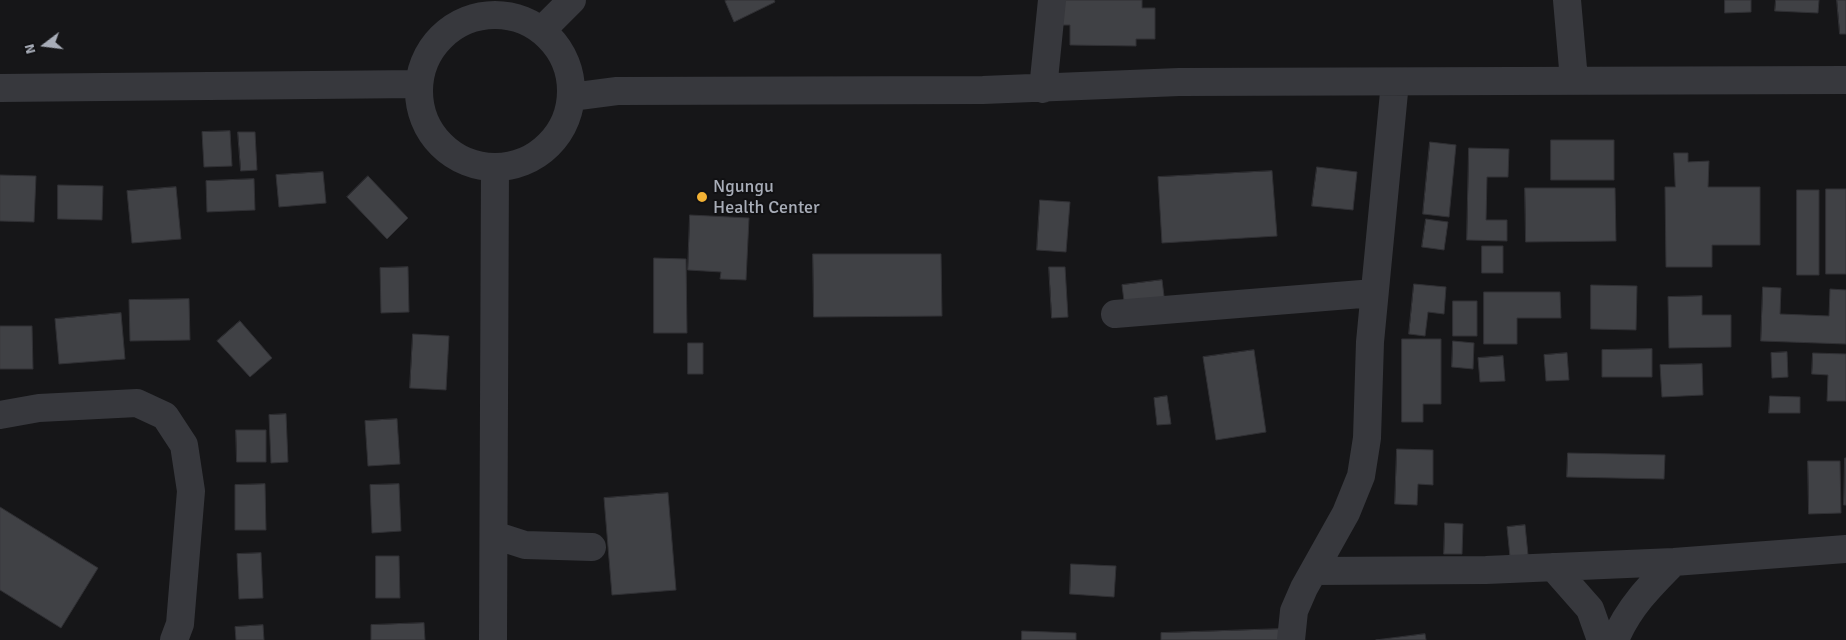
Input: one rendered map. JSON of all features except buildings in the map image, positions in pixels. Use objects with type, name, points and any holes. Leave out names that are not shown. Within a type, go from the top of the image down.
[{"type":"street","points":[[542,30],[572,0]]},
{"type":"street","points":[[1043,89],[1052,0]]},
{"type":"street","points":[[1567,0],[1574,80]]},
{"type":"street","points":[[486,7],[534,24],[542,30],[555,43],[565,60],[570,78],[571,97],[567,116],[559,132],[547,147],[523,162],[495,167],[478,165],[460,159],[445,149],[433,136],[424,120],[419,102],[418,84],[423,62],[432,45],[447,31],[486,7]]},
{"type":"street","points":[[571,97],[617,91],[655,90],[766,92],[1043,89],[1179,82],[1846,80]]},
{"type":"street","points":[[1291,640],[1294,611],[1346,513],[1361,476],[1367,438],[1370,342],[1374,293],[1395,82]]},
{"type":"street","points":[[0,88],[418,84]]},
{"type":"street","points":[[493,640],[495,167]]},
{"type":"street","points":[[1115,314],[1374,293]]},
{"type":"street","points":[[0,415],[39,408],[137,403],[165,416],[184,445],[191,491],[180,624],[174,640]]},
{"type":"street","points":[[494,535],[525,545],[592,548]]},
{"type":"street","points":[[1314,571],[1553,567],[1674,562],[1846,549]]},
{"type":"street","points":[[1614,640],[1622,621],[1637,599],[1674,562]]},
{"type":"street","points":[[1553,567],[1590,608],[1601,640]]},
{"type":"place","name":"Ngungu Health Center","points":[[702,197]]}]
